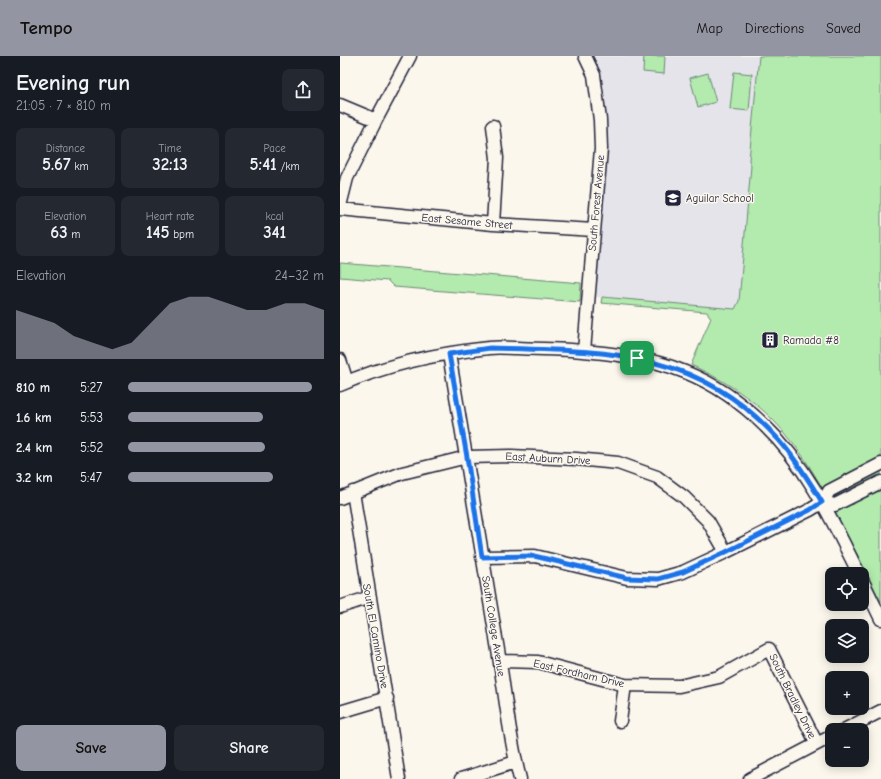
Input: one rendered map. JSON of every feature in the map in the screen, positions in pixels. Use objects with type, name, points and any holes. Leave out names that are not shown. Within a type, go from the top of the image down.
[{"type":"street","points":[[340,206],[347,178],[410,56]]},
{"type":"street","name":"South Forest Avenue","points":[[584,351],[601,149],[600,120],[594,75],[585,56]]},
{"type":"street","points":[[340,105],[376,120]]},
{"type":"street","points":[[493,126],[497,158],[493,224]]},
{"type":"street","name":"East Sesame Street","points":[[340,209],[493,224],[594,230]]},
{"type":"street","points":[[340,360],[343,384],[397,365],[449,354],[490,348],[584,351],[637,358],[669,366],[701,379],[731,396],[779,439],[822,502],[855,567]]},
{"type":"street","name":"South College Avenue","points":[[449,354],[520,779]]},
{"type":"street","name":"East Auburn Drive","points":[[340,498],[402,473],[467,457],[511,456],[576,459],[618,463],[657,476],[684,496],[708,521],[726,552]]},
{"type":"street","points":[[482,557],[534,556],[627,578],[658,579],[683,572],[810,510],[822,502],[828,491],[881,464]]},
{"type":"street","points":[[850,480],[857,494]]},
{"type":"street","points":[[822,502],[835,505],[881,482]]},
{"type":"street","name":"South El Camino Drive","points":[[353,492],[399,779]]},
{"type":"street","points":[[869,594],[881,619]]},
{"type":"street","points":[[340,607],[370,597]]},
{"type":"street","name":"East Fordham Drive","points":[[500,661],[538,662],[625,684],[679,686],[719,677],[769,649]]},
{"type":"street","name":"South Bradley Drive","points":[[769,649],[817,744]]},
{"type":"street","points":[[620,720],[625,684]]},
{"type":"street","points":[[340,712],[387,698]]},
{"type":"street","points":[[858,723],[881,711]]},
{"type":"street","points":[[750,779],[825,740]]},
{"type":"street","points":[[461,779],[516,762]]},
{"type":"shaded area","name":"Aguilar School","points":[[585,56],[759,56],[749,160],[751,166],[739,301],[735,309],[602,297],[589,298],[601,149]]},
{"type":"green space","points":[[644,56],[665,56],[664,74],[643,72]]},
{"type":"green space","points":[[759,56],[881,56],[881,602],[869,578],[869,567],[863,567],[811,469],[785,432],[746,396],[714,376],[691,365],[711,318],[707,312],[601,303],[602,297],[735,309],[739,301],[751,166],[749,160]]},
{"type":"green space","points":[[734,72],[752,74],[749,111],[730,109]]},
{"type":"green space","points":[[708,73],[716,102],[698,107],[690,78]]},
{"type":"green space","points":[[340,263],[581,283],[580,302],[394,287],[388,281],[340,277]]},
{"type":"place","name":"Aguilar School","points":[[673,198]]},
{"type":"place","name":"Ramada #8","points":[[770,340]]},
{"type":"route","points":[[490,348],[554,349],[584,351],[637,358],[649,360],[685,372],[731,396],[779,439],[822,502],[810,510],[726,552],[683,572],[658,579],[627,578],[534,556],[482,557],[467,457],[449,354],[490,348]]}]
